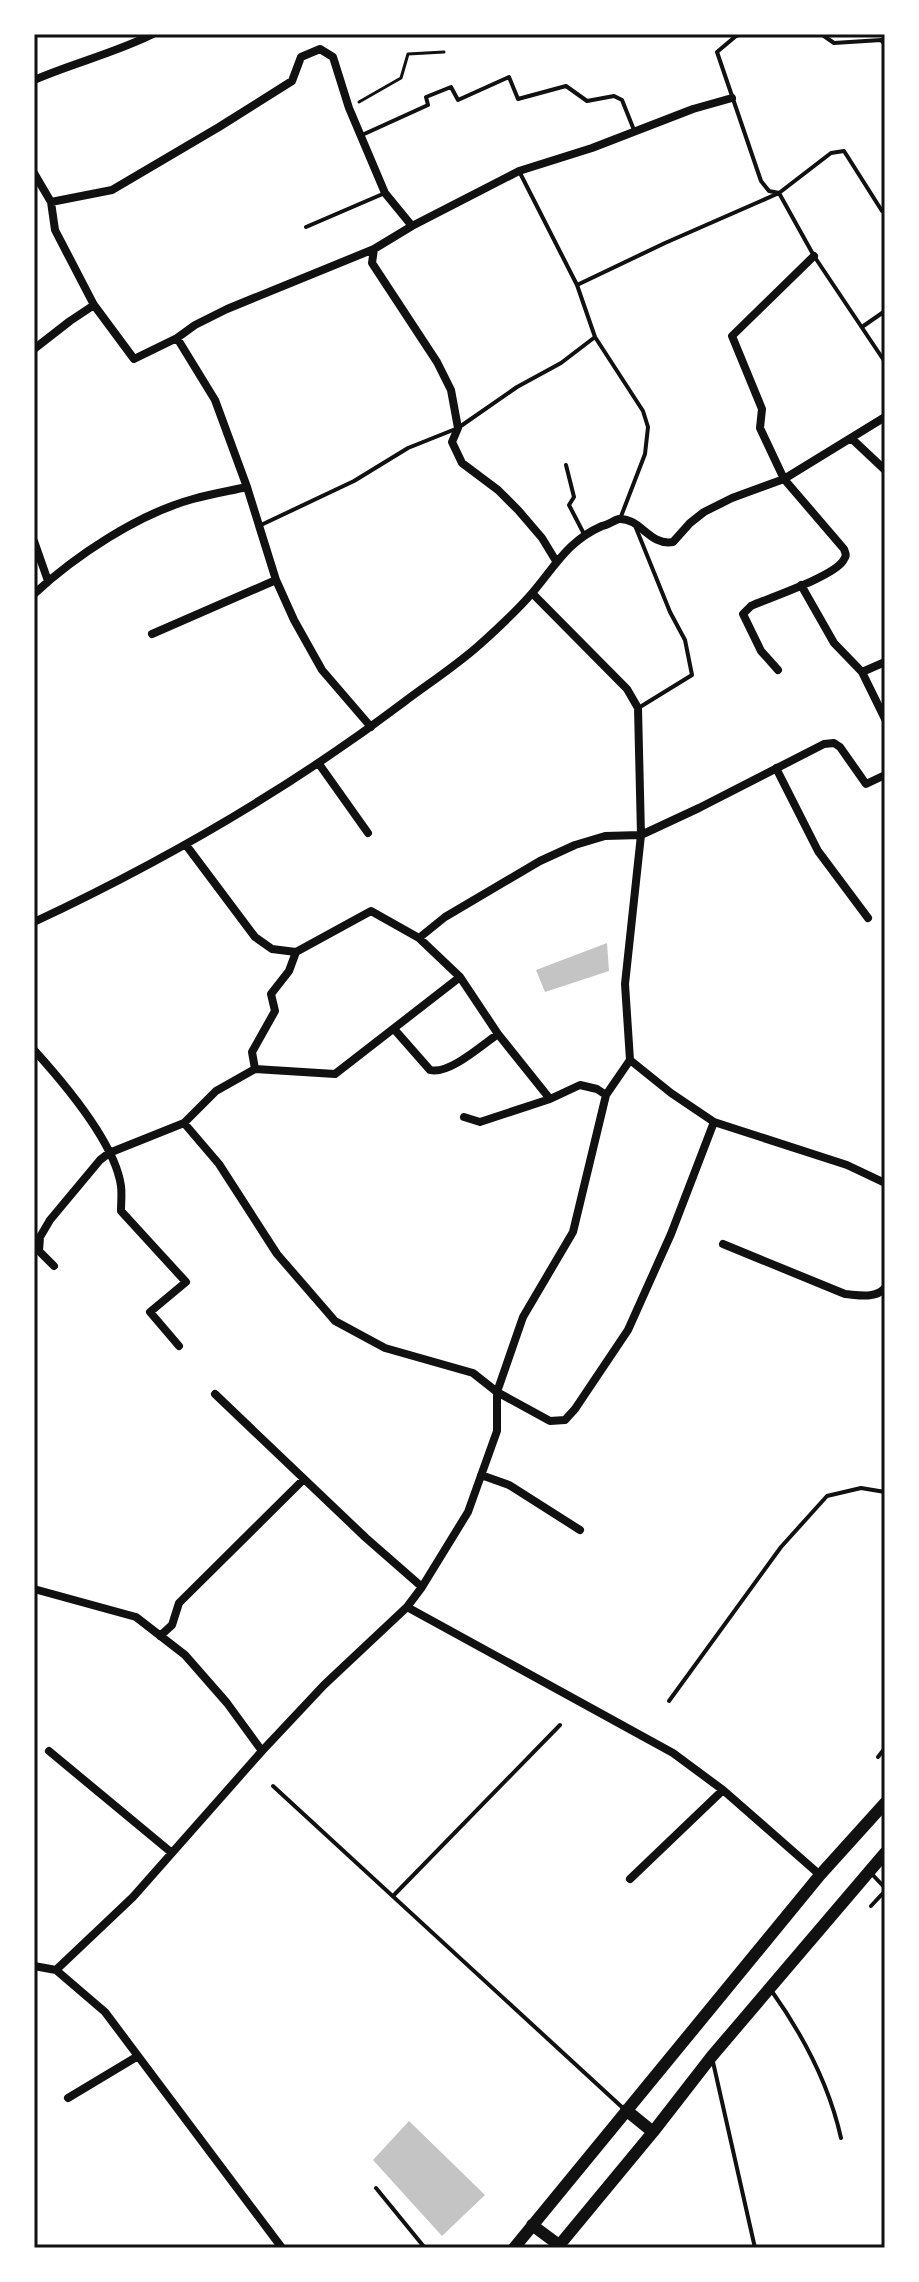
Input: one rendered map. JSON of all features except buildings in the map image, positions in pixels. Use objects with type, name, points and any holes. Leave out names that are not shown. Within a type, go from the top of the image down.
[{"type":"main road","points":[[514,2248],[820,1875],[885,1803]]},
{"type":"main road","points":[[532,2225],[558,2247],[712,2056],[885,1853]]},
{"type":"main road","points":[[626,2110],[653,2132]]},
{"type":"street","points":[[34,80],[130,46],[153,34]]},
{"type":"street","points":[[51,202],[112,190],[292,81],[301,57],[320,49],[333,57],[349,108],[385,193],[412,226]]},
{"type":"street","points":[[34,173],[51,202],[55,230],[94,305],[134,359],[227,309],[374,249],[519,171],[732,98]]},
{"type":"street","points":[[374,249],[372,263],[437,362],[451,390],[458,428],[452,442],[462,463],[498,490],[518,510],[542,538],[556,561]]},
{"type":"street","points":[[778,670],[761,651],[743,614],[751,606],[842,564],[846,555],[784,479],[760,428],[762,409],[732,336],[814,256]]},
{"type":"street","points":[[34,349],[94,305]]},
{"type":"street","points":[[177,338],[215,400],[276,580],[294,620],[322,670],[371,727]]},
{"type":"street","points":[[34,922],[186,845],[319,764],[475,648],[532,593],[556,561],[584,534],[620,519],[635,524],[663,544],[673,542],[704,512],[784,479],[885,417]]},
{"type":"street","points":[[851,438],[885,470]]},
{"type":"street","points":[[34,594],[130,523],[191,499],[247,487]]},
{"type":"street","points":[[34,541],[48,581]]},
{"type":"street","points":[[152,634],[276,580]]},
{"type":"street","points":[[801,585],[834,643],[862,672],[885,719]]},
{"type":"street","points":[[56,1970],[133,1897],[262,1751],[324,1685],[407,1607],[422,1587],[468,1512],[497,1431],[497,1392],[523,1317],[573,1232],[606,1095],[630,1060],[625,984],[641,835],[638,708],[627,689],[532,593]]},
{"type":"street","points":[[862,672],[885,662]]},
{"type":"street","points":[[419,938],[445,917],[540,861],[605,836],[641,835],[824,744],[834,743],[840,747],[866,784],[885,775]]},
{"type":"street","points":[[319,764],[368,833]]},
{"type":"street","points":[[776,768],[818,851],[868,918]]},
{"type":"street","points":[[186,845],[255,937],[272,949],[296,952],[371,911],[419,938],[460,977],[498,1034],[550,1099]]},
{"type":"street","points":[[255,1069],[252,1052],[275,1011],[271,994],[289,971],[296,952]]},
{"type":"street","points":[[54,1266],[39,1251],[37,1243],[50,1220],[109,1153],[184,1123],[216,1091],[255,1069],[335,1074],[460,977]]},
{"type":"street","points":[[394,1029],[430,1070],[438,1072],[498,1034]]},
{"type":"street","points":[[34,1050],[89,1120],[109,1153],[121,1184],[121,1211],[186,1282],[150,1312],[179,1346]]},
{"type":"street","points":[[630,1060],[714,1122],[847,1165],[885,1183]]},
{"type":"street","points":[[464,1117],[480,1122],[550,1099],[580,1085],[606,1095]]},
{"type":"street","points":[[184,1123],[219,1164],[277,1254],[335,1321],[385,1348],[473,1373],[497,1392],[550,1421],[565,1420],[575,1409],[628,1330],[671,1234],[714,1122]]},
{"type":"street","points":[[723,1244],[845,1294],[880,1294],[885,1288]]},
{"type":"street","points":[[215,1394],[422,1587]]},
{"type":"street","points":[[481,1475],[509,1485],[580,1530]]},
{"type":"street","points":[[160,1636],[172,1625],[179,1603],[304,1479]]},
{"type":"street","points":[[34,1589],[136,1617],[185,1655],[227,1703],[262,1751]]},
{"type":"street","points":[[407,1607],[660,1745],[723,1790],[820,1875]]},
{"type":"street","points":[[49,1751],[172,1853]]},
{"type":"street","points":[[630,1879],[723,1790]]},
{"type":"street","points":[[34,1966],[56,1970],[105,2012],[282,2248]]},
{"type":"street","points":[[68,2098],[138,2056]]},
{"type":"lane","points":[[742,34],[717,52],[761,181],[769,191],[779,193],[814,256],[885,362]]},
{"type":"lane","points":[[821,34],[834,43],[881,40],[885,45]]},
{"type":"lane","points":[[360,136],[428,105],[426,97],[451,87],[458,100],[509,77],[518,99],[566,86],[587,101],[614,96],[622,100],[635,131]]},
{"type":"lane","points":[[577,285],[779,193],[831,153],[844,151],[882,211]]},
{"type":"lane","points":[[519,171],[577,285],[595,337],[643,411],[648,427],[645,454],[620,519]]},
{"type":"lane","points":[[306,227],[385,193]]},
{"type":"lane","points":[[862,327],[885,311]]},
{"type":"lane","points":[[259,526],[354,481],[408,448],[458,428],[517,387],[561,363],[595,337]]},
{"type":"lane","points":[[566,465],[574,497],[569,505],[584,534]]},
{"type":"lane","points":[[635,524],[670,612],[685,640],[692,675],[638,708]]},
{"type":"lane","points":[[669,1701],[781,1547],[827,1496],[861,1488],[885,1492]]},
{"type":"lane","points":[[393,1896],[560,1725]]},
{"type":"lane","points":[[878,1757],[885,1748]]},
{"type":"lane","points":[[273,1786],[626,2110]]},
{"type":"lane","points":[[869,1871],[885,1889],[871,1906]]},
{"type":"lane","points":[[769,1988],[821,2074],[834,2107],[841,2138]]},
{"type":"lane","points":[[712,2056],[755,2248]]},
{"type":"lane","points":[[376,2188],[425,2248]]},
{"type":"path","points":[[349,108],[401,78],[408,54],[444,52]]}]
